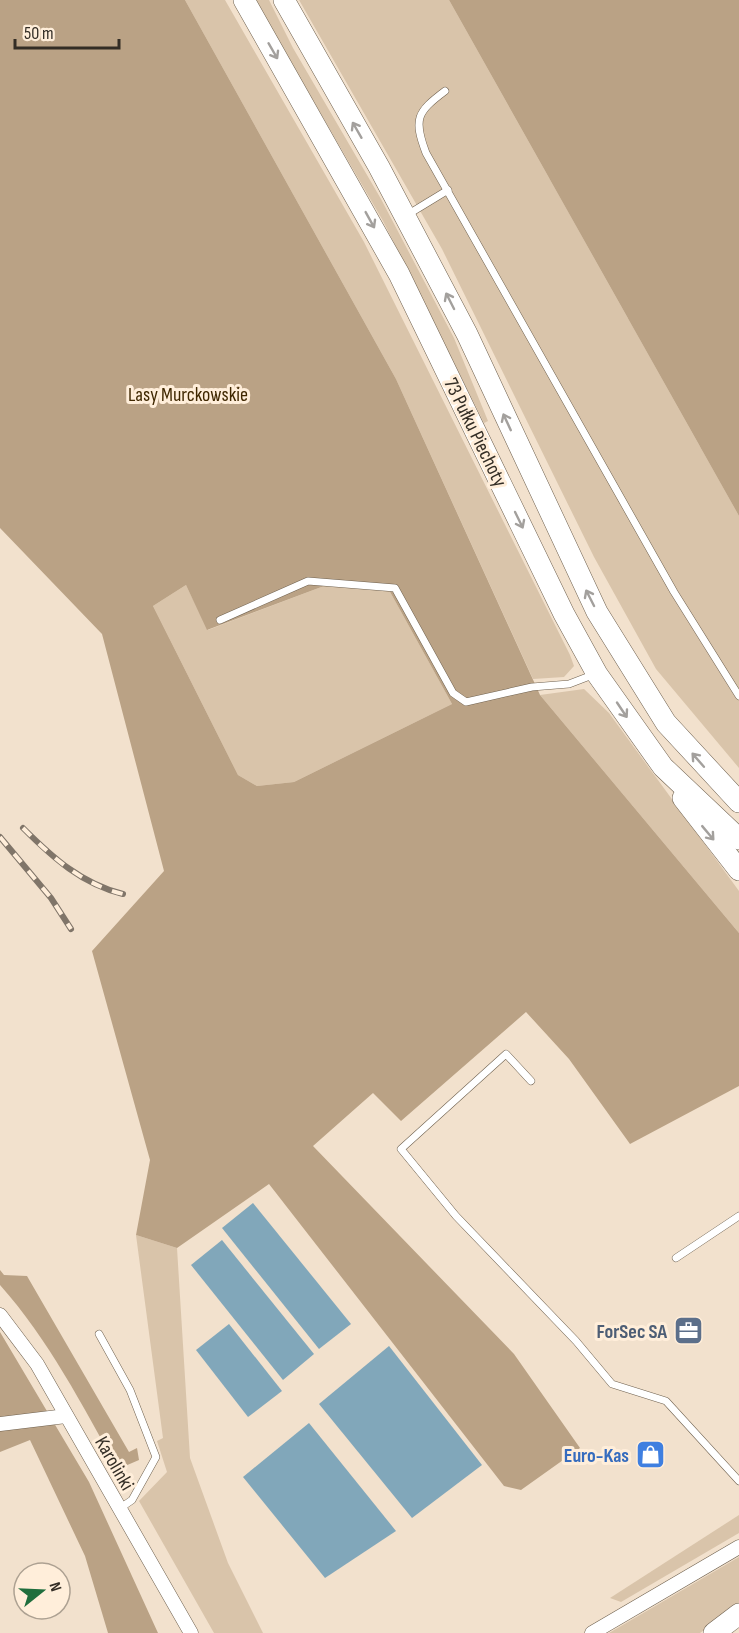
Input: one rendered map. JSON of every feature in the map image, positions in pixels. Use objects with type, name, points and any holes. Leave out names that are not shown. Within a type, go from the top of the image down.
[{"type":"main road","name":"73 Pułku Piechoty","points":[[243,0],[399,274],[564,614],[597,674],[663,767],[739,840]]},
{"type":"main road","name":"73 Pułku Piechoty","points":[[284,0],[405,216],[467,334],[597,612],[666,723],[739,802]]},
{"type":"main road","points":[[663,767],[692,813],[739,870]]},
{"type":"main road","points":[[714,1633],[739,1614]]},
{"type":"main road","points":[[730,1633],[739,1628]]},
{"type":"street","name":"Karolinki","points":[[0,1315],[37,1364],[191,1633]]},
{"type":"street","points":[[0,1424],[66,1416]]},
{"type":"street","points":[[592,1633],[739,1547]]},
{"type":"lane","points":[[445,91],[424,107],[417,125],[426,153],[674,592],[739,696]]},
{"type":"lane","points":[[405,216],[448,190]]},
{"type":"lane","points":[[220,620],[308,581],[378,585],[395,588],[453,693],[466,702],[532,687],[569,684],[597,674]]},
{"type":"lane","points":[[531,1081],[506,1054],[401,1149],[456,1216],[576,1341],[612,1384],[666,1401],[739,1481]]},
{"type":"lane","points":[[676,1258],[739,1216]]},
{"type":"lane","points":[[99,1334],[130,1390],[156,1457],[132,1500],[119,1509]]},
{"type":"shaded area","points":[[185,0],[225,0],[364,242],[570,655],[574,666],[564,677],[533,679],[396,379]]},
{"type":"shaded area","points":[[255,0],[269,0],[293,48],[381,199],[454,338],[488,421],[484,423],[383,221]]},
{"type":"shaded area","points":[[299,0],[449,0],[739,516],[739,768],[656,669],[594,557],[442,249]]},
{"type":"shaded area","points":[[186,585],[208,630],[324,586],[389,590],[452,704],[294,782],[257,786],[238,775],[153,606]]},
{"type":"shaded area","points":[[584,689],[609,713],[739,891],[739,933],[540,695]]},
{"type":"shaded area","points":[[136,1235],[177,1248],[190,1458],[228,1563],[263,1633],[214,1633],[139,1501],[167,1472],[157,1441],[163,1438]]},
{"type":"shaded area","points":[[739,1515],[739,1533],[621,1602],[610,1598]]},
{"type":"shaded area","points":[[739,1557],[739,1603],[700,1633],[609,1633]]},
{"type":"green space","name":"Lasy Murckowskie","points":[[0,0],[185,0],[396,379],[540,695],[739,933],[739,1086],[630,1144],[569,1059],[526,1012],[401,1121],[373,1093],[313,1146],[514,1354],[580,1448],[521,1490],[504,1486],[269,1184],[177,1248],[136,1235],[150,1160],[92,951],[164,871],[102,634],[0,528]],"holes":[[[186,585],[207,630],[324,586],[389,590],[452,704],[294,782],[257,786],[238,775],[153,606]]]},
{"type":"green space","points":[[449,0],[739,0],[739,516]]},
{"type":"green space","points":[[0,1270],[4,1275],[27,1276],[129,1452],[137,1448],[139,1460],[118,1469],[78,1397],[49,1351],[18,1306],[0,1285]]},
{"type":"green space","points":[[0,1332],[89,1482],[158,1633],[108,1633],[85,1556],[30,1440],[0,1452]]},
{"type":"water","points":[[253,1203],[351,1324],[319,1349],[222,1228]]},
{"type":"water","points":[[222,1240],[314,1354],[283,1380],[191,1265]]},
{"type":"water","points":[[229,1324],[282,1391],[248,1417],[196,1350]]},
{"type":"water","points":[[389,1346],[482,1465],[412,1518],[319,1404]]},
{"type":"water","points":[[309,1423],[396,1531],[325,1578],[243,1477]]},
{"type":"railway","points":[[23,828],[46,850],[81,877],[108,890],[123,894]]},
{"type":"railway","points":[[0,837],[51,898],[71,929]]},
{"type":"place","name":"ForSec SA","points":[[688,1331]]},
{"type":"place","name":"Euro-Kas","points":[[650,1455]]}]
